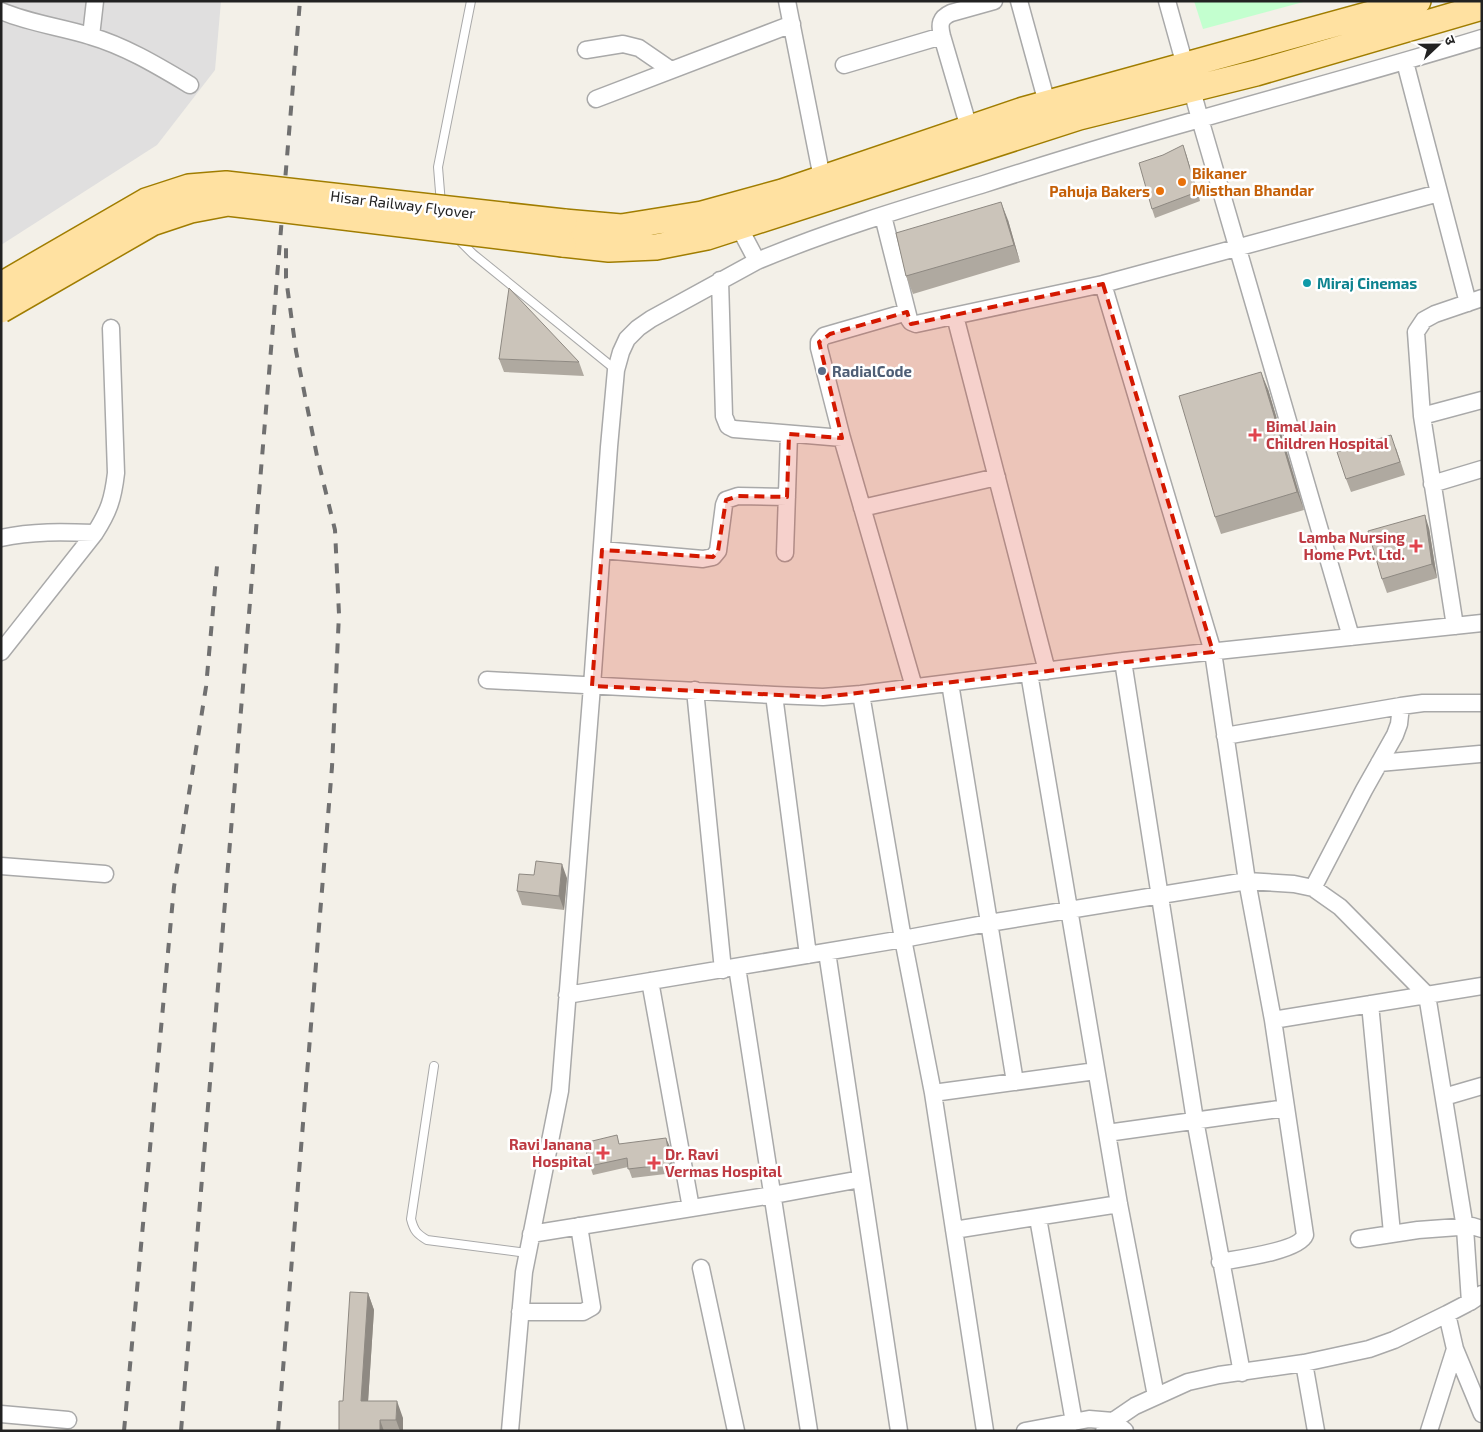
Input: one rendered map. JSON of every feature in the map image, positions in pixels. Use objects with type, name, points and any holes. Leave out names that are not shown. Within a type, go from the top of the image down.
[{"type":"main road","name":"Hisar Railway Flyover","points":[[1,310],[152,223],[191,210],[228,203],[564,233],[621,227],[702,214],[782,192],[1023,110],[1418,1]]},
{"type":"main road","name":"Hisar Railway Flyover","points":[[1,285],[146,201],[188,187],[226,184],[564,233],[609,249],[656,247],[708,237],[1079,117],[1256,73],[1482,8]]},
{"type":"street","points":[[91,36],[95,1]]},
{"type":"street","points":[[787,1],[822,178]]},
{"type":"street","points":[[969,128],[940,29],[941,21],[944,16],[994,1]]},
{"type":"street","points":[[1018,1],[1047,103]]},
{"type":"street","points":[[1167,1],[1351,637]]},
{"type":"street","points":[[1,11],[111,43],[153,63],[190,85]]},
{"type":"street","points":[[596,99],[792,24]]},
{"type":"street","points":[[844,65],[942,36]]},
{"type":"street","points":[[510,1431],[524,1272],[560,1091],[609,447],[616,370],[627,339],[651,319],[757,260],[782,250],[1038,167],[1200,119],[1405,62],[1482,38]]},
{"type":"street","points":[[586,50],[623,44],[639,48],[671,70]]},
{"type":"street","points":[[1405,62],[1439,193],[1475,300],[1435,314],[1424,320],[1416,332],[1422,416],[1455,626]]},
{"type":"street","points":[[883,216],[907,312],[911,322],[916,324],[1103,284],[1439,193]]},
{"type":"street","points":[[738,227],[757,260]]},
{"type":"street","points":[[720,280],[724,416],[728,426],[734,429],[842,438]]},
{"type":"street","points":[[1103,284],[1213,652],[1247,881],[1272,1020],[1305,1234],[1304,1238],[1291,1246],[1220,1262]]},
{"type":"street","points":[[907,312],[824,336],[819,342],[819,348],[842,438],[914,688]]},
{"type":"street","points":[[955,316],[1047,671]]},
{"type":"street","points":[[1,652],[95,533],[107,513],[114,494],[116,473],[110,328]]},
{"type":"street","points":[[1422,416],[1482,400]]},
{"type":"street","points":[[785,553],[789,434]]},
{"type":"street","points":[[1432,484],[1482,469]]},
{"type":"street","points":[[862,508],[997,476]]},
{"type":"street","points":[[602,550],[703,559],[712,557],[718,551],[726,500],[738,496],[787,497]]},
{"type":"street","points":[[1,538],[50,531],[95,533]]},
{"type":"street","points":[[487,680],[823,697],[914,688],[1123,661],[1482,623]]},
{"type":"street","points":[[1123,661],[1195,1120],[1242,1373]]},
{"type":"street","points":[[1029,673],[1119,1204],[1156,1396]]},
{"type":"street","points":[[950,683],[1015,1082]]},
{"type":"street","points":[[695,690],[730,968],[773,1195],[809,1431]]},
{"type":"street","points":[[861,694],[903,939],[933,1093],[985,1431]]},
{"type":"street","points":[[774,695],[808,955]]},
{"type":"street","points":[[1225,736],[1423,703],[1482,702]]},
{"type":"street","points":[[1313,888],[1395,735],[1399,724],[1401,706]]},
{"type":"street","points":[[1379,763],[1480,754]]},
{"type":"street","points":[[1,866],[105,874]]},
{"type":"street","points":[[567,995],[1247,881],[1294,884],[1313,888],[1340,908],[1428,995],[1444,1097],[1476,1226],[1476,1298],[1394,1340],[1368,1349],[1304,1363],[1188,1382],[1135,1406],[1114,1428],[1089,1419],[1025,1431]]},
{"type":"street","points":[[827,952],[899,1431]]},
{"type":"street","points":[[650,982],[691,1208]]},
{"type":"street","points":[[1272,1020],[1482,986]]},
{"type":"street","points":[[1370,1004],[1392,1233]]},
{"type":"street","points":[[933,1093],[1096,1071]]},
{"type":"street","points":[[1444,1097],[1482,1086]]},
{"type":"street","points":[[1107,1133],[1286,1108]]},
{"type":"street","points":[[531,1234],[861,1179]]},
{"type":"street","points":[[954,1230],[1119,1204]]},
{"type":"street","points":[[1038,1218],[1074,1422]]},
{"type":"street","points":[[520,1312],[583,1312],[592,1307],[580,1226]]},
{"type":"street","points":[[1359,1239],[1418,1230],[1476,1226]]},
{"type":"street","points":[[701,1268],[736,1431]]},
{"type":"street","points":[[1447,1314],[1455,1349],[1482,1414]]},
{"type":"street","points":[[1429,1431],[1455,1349]]},
{"type":"street","points":[[1304,1363],[1316,1431]]},
{"type":"street","points":[[1,1414],[68,1420]]},
{"type":"lane","points":[[471,1],[438,167],[441,203],[446,219],[455,236],[473,254],[616,370]]},
{"type":"lane","points":[[434,1066],[412,1219],[413,1229],[418,1235],[427,1240],[527,1253]]},
{"type":"highlighted area","points":[[1103,284],[1213,652],[823,697],[592,686],[602,550],[713,557],[718,551],[726,500],[738,496],[787,497],[789,434],[842,438],[819,342],[830,334],[907,312],[911,324]]},
{"type":"shaded area","points":[[1,1],[221,1],[215,70],[157,145],[1,245]]},
{"type":"green space","points":[[1194,1],[1307,1],[1203,29]]},
{"type":"building","points":[[1183,145],[1197,192],[1152,209],[1139,163],[1163,155]]},
{"type":"building","points":[[1001,202],[1014,245],[906,276],[896,233]]},
{"type":"building","points":[[509,288],[579,362],[499,359]]},
{"type":"building","points":[[1261,372],[1297,492],[1215,517],[1179,396]]},
{"type":"building","points":[[1391,435],[1400,462],[1346,479],[1337,452]]},
{"type":"building","points":[[1425,515],[1432,564],[1382,579],[1368,531]]},
{"type":"building","points":[[536,861],[562,864],[559,896],[517,891],[519,874],[534,875]]},
{"type":"building","points":[[617,1135],[619,1144],[666,1138],[671,1164],[628,1169],[627,1158],[590,1166],[584,1143]]},
{"type":"building","points":[[350,1292],[368,1293],[361,1401],[397,1401],[396,1420],[380,1420],[380,1431],[339,1431],[339,1401],[343,1401]]},
{"type":"railway","points":[[181,1431],[300,1]]},
{"type":"railway","points":[[278,1431],[332,767],[339,614],[335,530],[317,456],[296,351],[286,278],[286,241]]},
{"type":"railway","points":[[124,1431],[174,887],[206,687],[217,566]]},
{"type":"place","name":"Bikaner Misthan Bhandar","points":[[1182,182]]},
{"type":"place","name":"Pahuja Bakers","points":[[1160,191]]},
{"type":"place","name":"Miraj Cinemas","points":[[1307,283]]},
{"type":"place","name":"RadialCode","points":[[822,371]]},
{"type":"place","name":"Bimal Jain Children Hospital","points":[[1255,435]]},
{"type":"place","name":"Lamba Nursing Home Pvt. Ltd.","points":[[1416,546]]},
{"type":"place","name":"Ravi Janana Hospital","points":[[603,1153]]},
{"type":"place","name":"Dr. Ravi Vermas Hospital","points":[[654,1163]]}]
